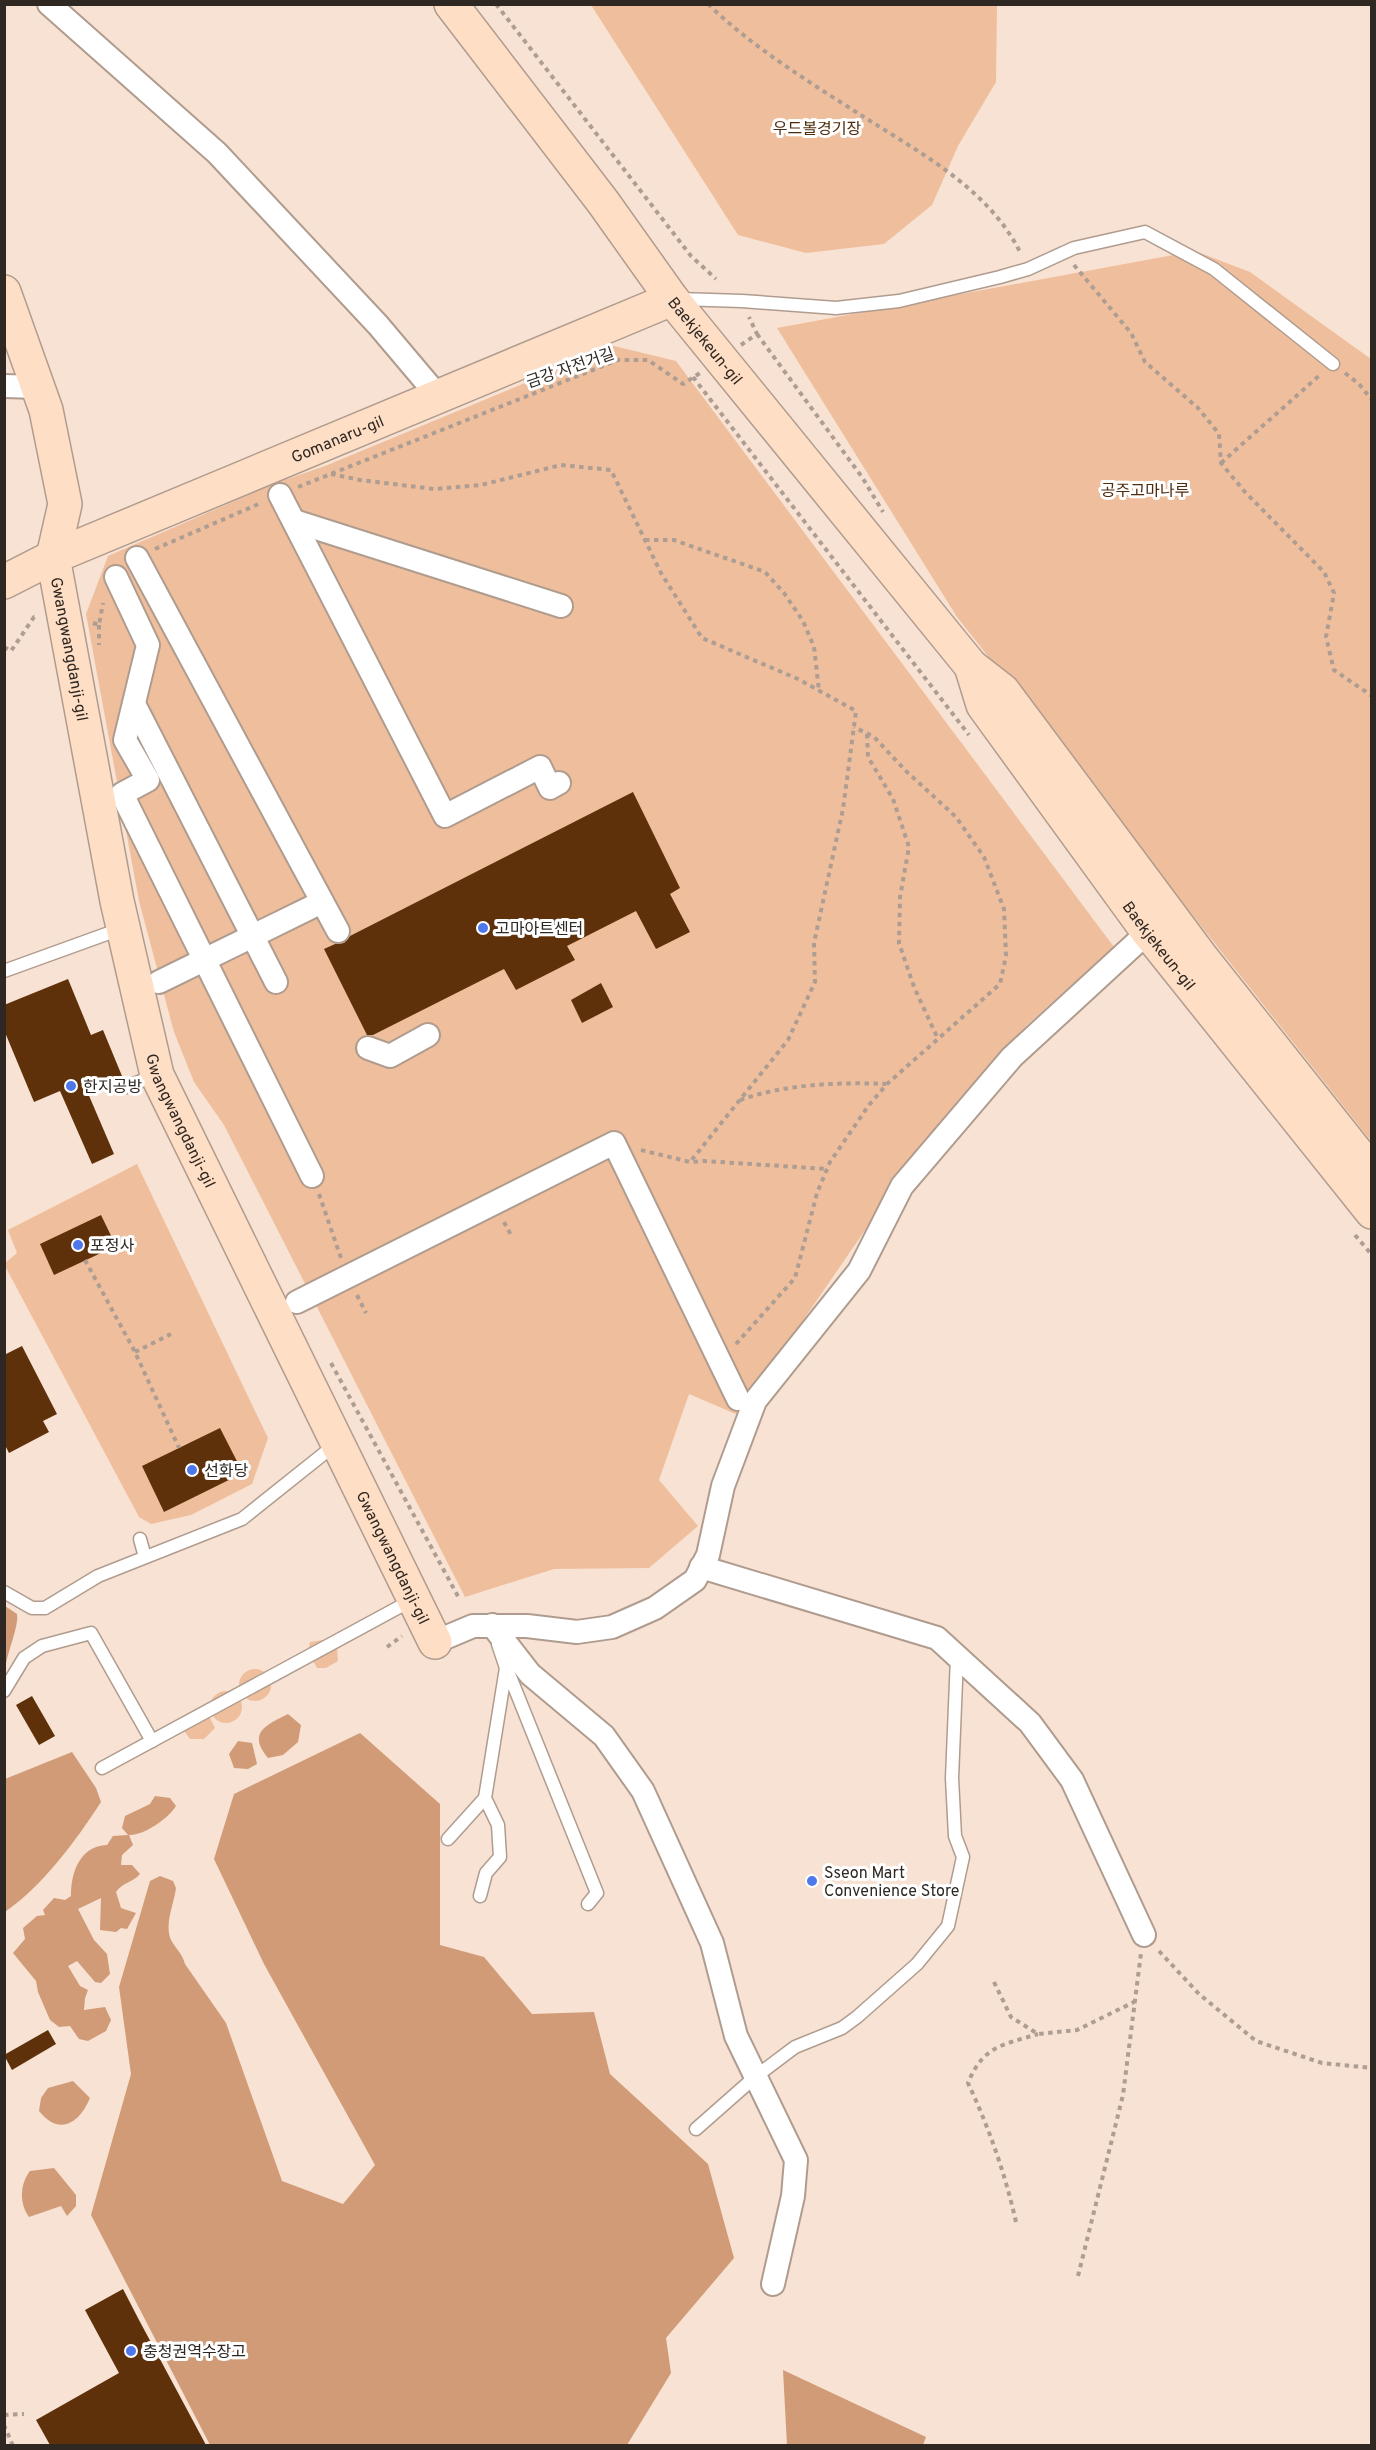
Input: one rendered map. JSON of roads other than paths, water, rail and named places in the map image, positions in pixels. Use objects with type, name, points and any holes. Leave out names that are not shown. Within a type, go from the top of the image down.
[{"type":"main road","name":"Baekjekeun-gil","points":[[451,4],[603,202],[672,299],[723,358],[970,666],[1003,691],[1202,958],[1371,1172]]},
{"type":"main road","points":[[4,292],[46,410],[65,504],[53,557]]},
{"type":"main road","name":"Gomanaru-gil","points":[[4,582],[53,557],[672,299]]},
{"type":"main road","name":"Gwangwangdanji-gil","points":[[53,557],[124,927],[157,1075],[298,1368],[339,1442],[435,1642]]},
{"type":"main road","name":"Baekjekeun-gil","points":[[970,666],[983,705],[1148,932],[1371,1212]]},
{"type":"street","points":[[49,4],[217,153],[378,325],[438,396]]},
{"type":"street","points":[[4,386],[38,387]]},
{"type":"street","points":[[280,495],[445,816],[540,767],[550,788],[559,783]]},
{"type":"street","points":[[294,521],[561,606]]},
{"type":"street","points":[[137,558],[338,931]]},
{"type":"street","points":[[116,577],[148,645],[125,740],[148,780],[122,794],[312,1176]]},
{"type":"street","points":[[134,704],[276,982]]},
{"type":"street","points":[[159,982],[322,902]]},
{"type":"street","points":[[435,1642],[473,1626],[527,1626],[577,1632],[612,1627],[655,1608],[696,1580],[708,1555],[723,1486],[755,1401],[859,1271],[902,1186],[1012,1057],[1148,932]]},
{"type":"street","points":[[368,1048],[390,1056],[428,1035]]},
{"type":"street","points":[[297,1302],[614,1143],[738,1399]]},
{"type":"street","points":[[701,1567],[937,1638],[1030,1723],[1072,1780],[1144,1935]]},
{"type":"street","points":[[492,1626],[530,1674],[604,1736],[643,1791],[712,1943],[736,2036],[796,2160],[792,2196],[773,2284]]},
{"type":"lane","points":[[672,299],[742,301],[836,308],[888,302],[951,290],[1028,269],[1064,253],[1145,232],[1214,269],[1333,364]]},
{"type":"lane","points":[[4,971],[124,927]]},
{"type":"lane","points":[[126,1087],[157,1075]]},
{"type":"lane","points":[[4,1592],[32,1608],[45,1608],[98,1576],[242,1519],[339,1442]]},
{"type":"lane","points":[[140,1539],[145,1557]]},
{"type":"lane","points":[[102,1768],[415,1599]]},
{"type":"lane","points":[[492,1626],[506,1668],[597,1893],[588,1904]]},
{"type":"lane","points":[[4,1691],[24,1658],[42,1646],[91,1633],[152,1741]]},
{"type":"lane","points":[[696,2129],[755,2077],[795,2047],[842,2028],[917,1964],[948,1926],[963,1857],[955,1836],[952,1778],[957,1657]]},
{"type":"lane","points":[[448,1839],[484,1798],[506,1668]]},
{"type":"lane","points":[[480,1896],[486,1873],[500,1857],[498,1825],[484,1798]]},
{"type":"place","name":"고마아트센터","points":[[483,928]]},
{"type":"place","name":"한지공방","points":[[71,1086]]},
{"type":"place","name":"포정사","points":[[78,1245]]},
{"type":"place","name":"선화당","points":[[192,1470]]},
{"type":"place","name":"Sseon Mart Convenience Store","points":[[812,1881]]},
{"type":"place","name":"충청권역수장고","points":[[131,2351]]},
{"type":"park label","name":"우드볼경기장","points":[[817,128]]},
{"type":"park label","name":"공주고마나루","points":[[1145,490]]}]
